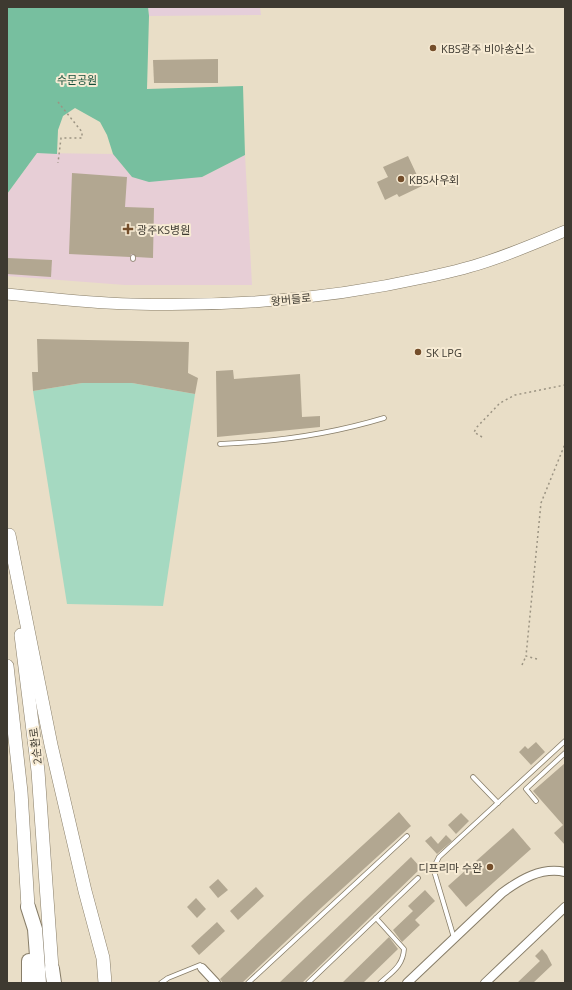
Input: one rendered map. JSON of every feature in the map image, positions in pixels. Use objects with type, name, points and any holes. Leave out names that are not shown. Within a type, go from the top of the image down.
[{"type":"highway","name":"2순환로","points":[[8,530],[38,770],[53,978]]},
{"type":"highway","points":[[8,530],[51,745],[85,891],[103,958],[105,983]]},
{"type":"highway","name":"2순환로","points":[[7,666],[21,792],[28,906]]},
{"type":"highway","points":[[28,906],[29,983]]},
{"type":"highway","points":[[28,906],[35,929],[39,983]]},
{"type":"main road","name":"왕버들로","points":[[7,294],[129,304],[184,305],[286,300],[352,292],[397,284],[469,267],[536,244],[565,231]]},
{"type":"street","points":[[407,983],[502,893],[517,882],[530,875],[543,872],[558,870],[565,872]]},
{"type":"street","points":[[485,983],[565,908]]},
{"type":"street","points":[[202,968],[216,983]]},
{"type":"lane","points":[[220,444],[286,438],[363,425],[384,418]]},
{"type":"lane","points":[[454,938],[434,872],[435,865],[439,857],[565,741]]},
{"type":"lane","points":[[536,801],[526,789],[565,753]]},
{"type":"lane","points":[[473,777],[498,803]]},
{"type":"lane","points":[[248,983],[407,836]]},
{"type":"lane","points":[[308,983],[418,878]]},
{"type":"lane","points":[[376,918],[404,949],[401,963],[380,983]]},
{"type":"lane","points":[[161,983],[168,978],[200,965],[202,968]]},
{"type":"path","points":[[58,102],[82,132],[82,138],[61,138],[58,163]]},
{"type":"path","points":[[482,437],[474,432],[500,403],[515,395],[565,384]]},
{"type":"path","points":[[522,665],[526,656],[541,503],[565,444]]},
{"type":"path","points":[[526,656],[538,659]]},
{"type":"shaded area","points":[[148,7],[260,7],[261,15],[149,16]]},
{"type":"shaded area","name":"광주KS병원","points":[[37,153],[113,154],[132,177],[202,177],[245,155],[252,285],[125,285],[7,276],[7,194]]},
{"type":"green space","name":"수문공원","points":[[7,7],[148,7],[147,89],[243,86],[245,155],[202,177],[149,182],[132,177],[113,154],[107,135],[100,122],[75,108],[63,116],[58,130],[57,154],[37,153],[7,194]]},
{"type":"green space","points":[[82,383],[132,383],[195,394],[163,606],[67,604],[33,391]]},
{"type":"building","points":[[218,59],[218,83],[154,83],[153,60]]},
{"type":"building","name":"KBS사우회","points":[[408,156],[422,186],[399,197],[397,194],[385,200],[377,182],[388,177],[383,167]]},
{"type":"building","points":[[72,173],[127,177],[125,207],[154,208],[153,258],[136,257],[133,254],[131,254],[130,257],[69,254]]},
{"type":"building","points":[[7,258],[52,260],[51,277],[7,274]]},
{"type":"building","points":[[37,339],[189,342],[188,373],[198,378],[195,394],[132,383],[82,383],[33,391],[32,372],[38,372]]},
{"type":"building","points":[[233,370],[234,379],[300,374],[302,417],[320,416],[320,427],[217,437],[216,371]]},
{"type":"building","points":[[536,742],[545,752],[531,765],[519,752],[525,746],[528,749]]},
{"type":"building","points":[[565,763],[565,845],[554,833],[563,825],[533,791]]},
{"type":"building","points":[[399,812],[411,826],[242,983],[223,983],[220,979],[305,898]]},
{"type":"building","points":[[461,813],[469,821],[456,834],[448,825]]},
{"type":"building","name":"디프리마 수완","points":[[513,828],[531,849],[466,907],[448,886]]},
{"type":"building","points":[[446,835],[452,841],[437,854],[425,841],[431,836],[438,844]]},
{"type":"building","points":[[411,857],[421,868],[302,983],[279,983]]},
{"type":"building","points":[[218,879],[228,890],[218,898],[209,887]]},
{"type":"building","points":[[256,887],[264,896],[238,920],[230,911]]},
{"type":"building","points":[[425,890],[435,901],[415,920],[420,925],[402,942],[393,930],[413,911],[408,906]]},
{"type":"building","points":[[196,898],[206,909],[197,918],[187,907]]},
{"type":"building","points":[[217,922],[225,931],[199,955],[191,946]]},
{"type":"building","points":[[389,937],[398,949],[363,983],[342,983]]},
{"type":"building","points":[[542,949],[552,965],[533,983],[517,983],[540,961],[535,956]]},
{"type":"place","name":"KBS광주 비아송신소","points":[[433,48]]},
{"type":"place","name":"KBS사우회","points":[[401,179]]},
{"type":"place","name":"광주KS병원","points":[[128,229]]},
{"type":"place","name":"SK LPG","points":[[418,352]]},
{"type":"place","name":"디프리마 수완","points":[[490,867]]}]
